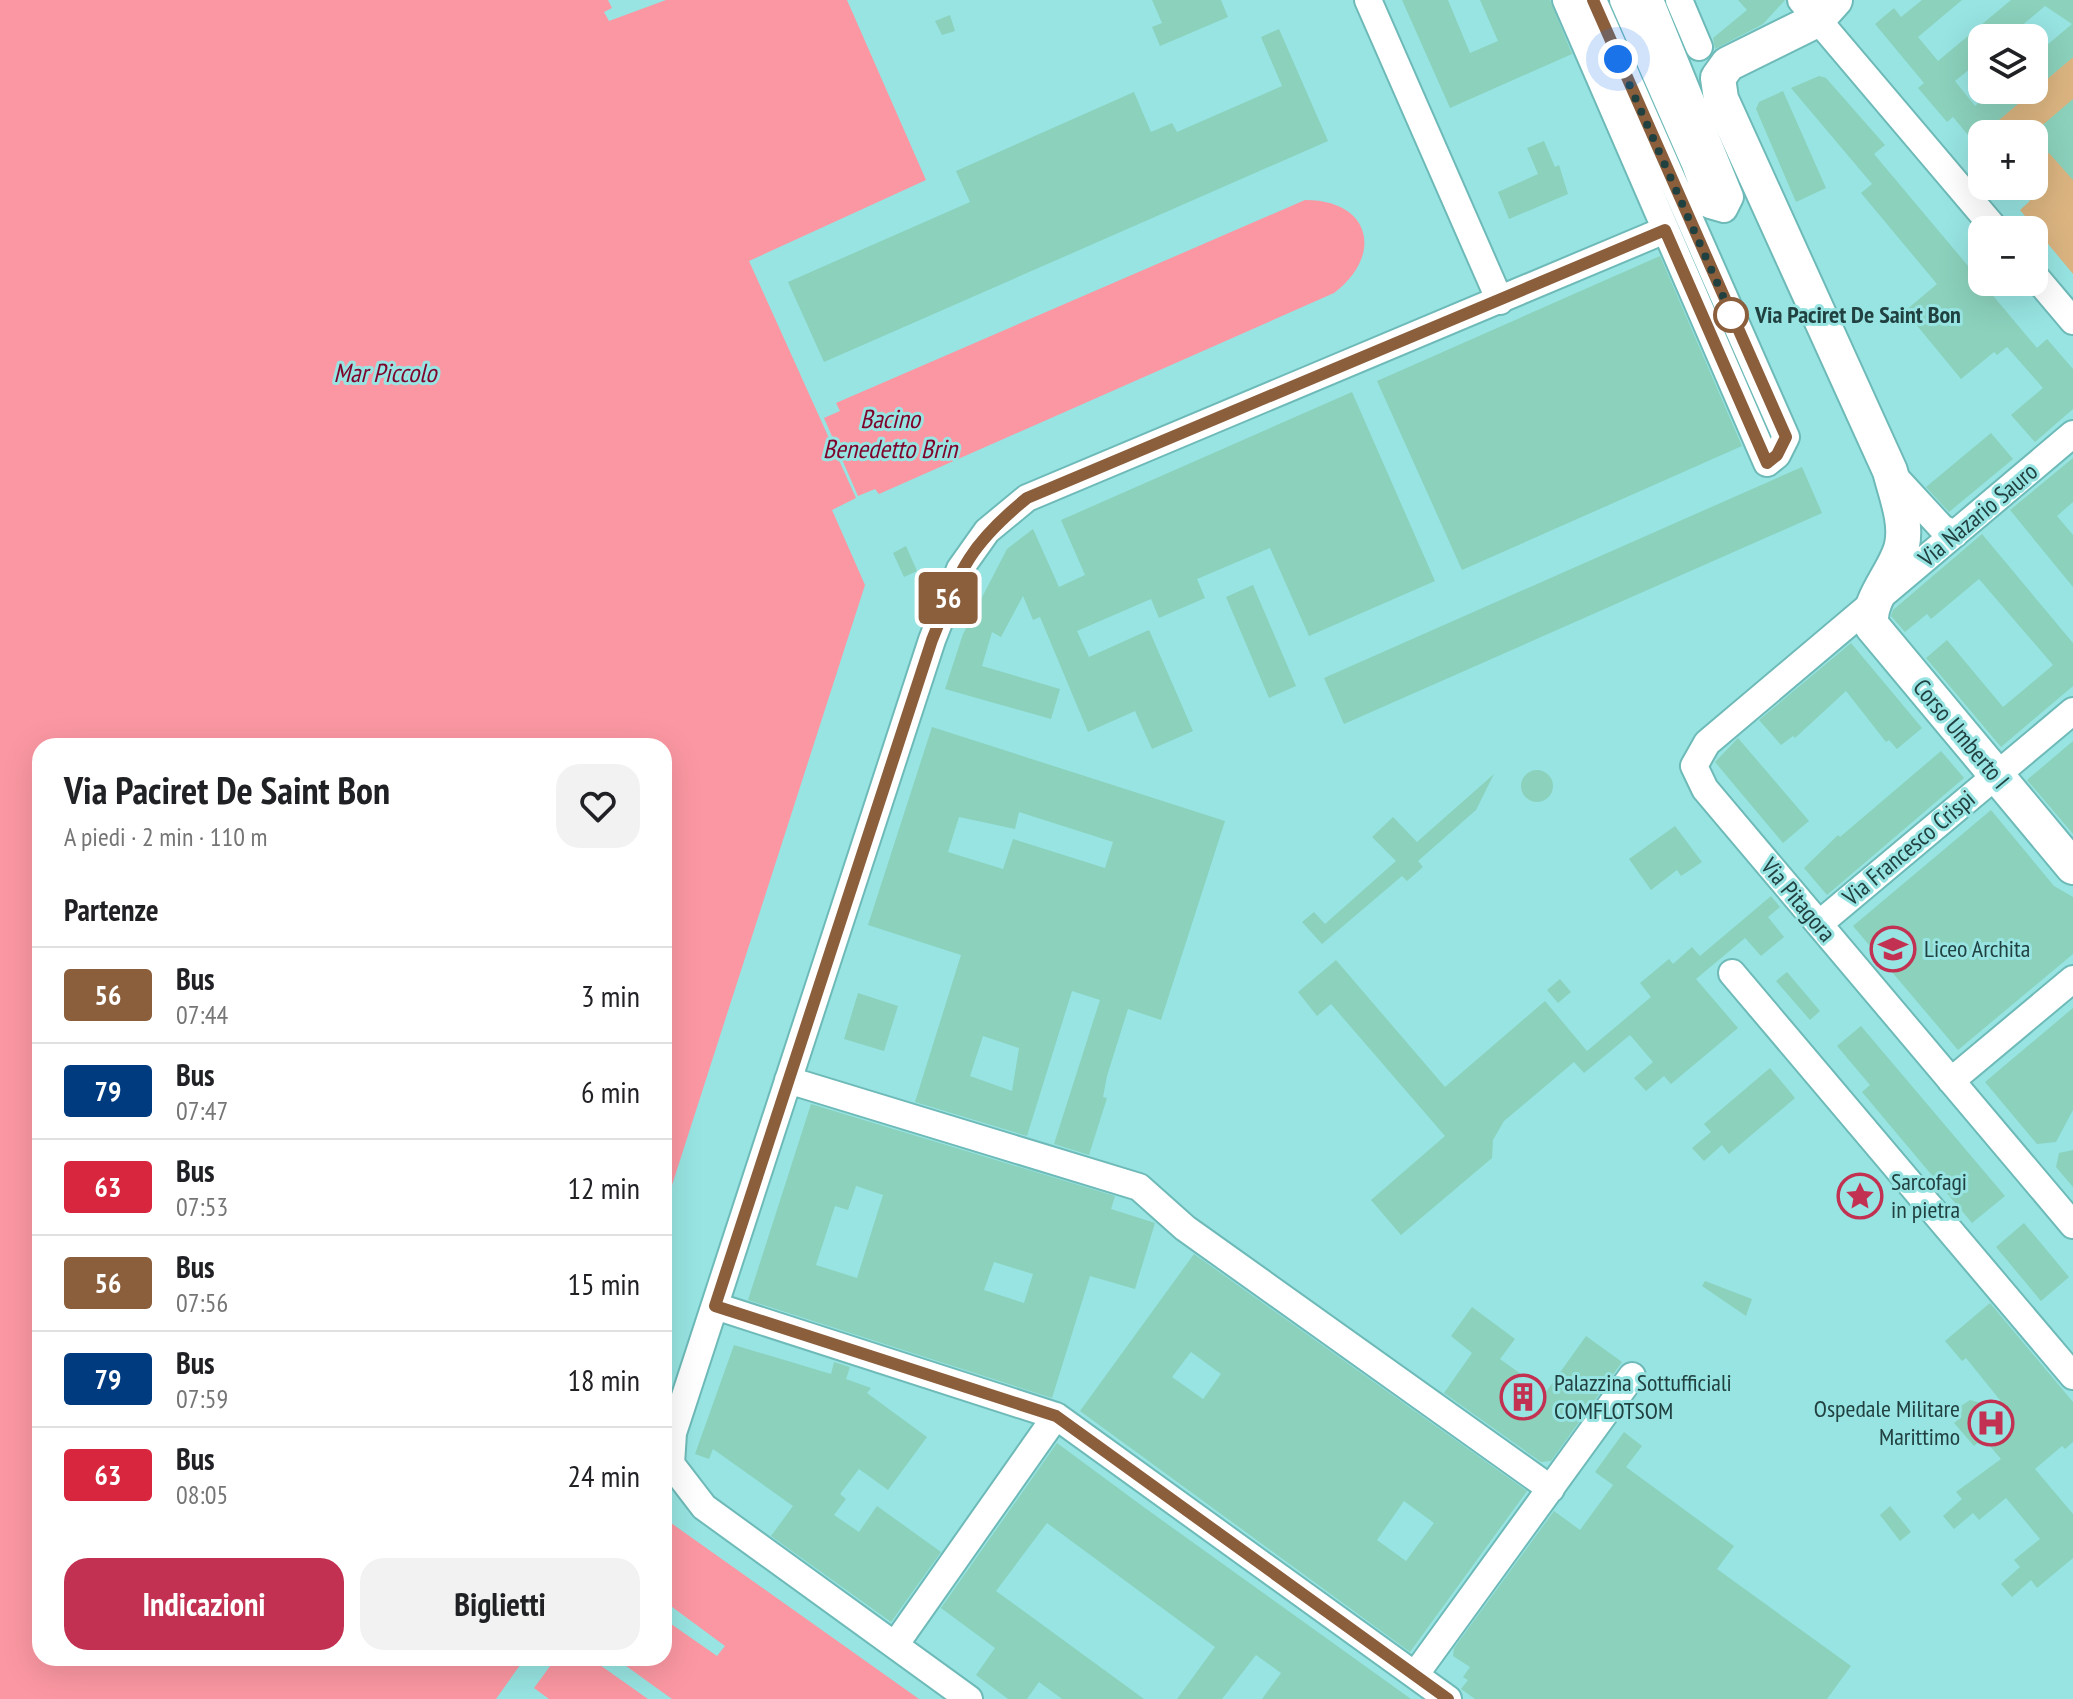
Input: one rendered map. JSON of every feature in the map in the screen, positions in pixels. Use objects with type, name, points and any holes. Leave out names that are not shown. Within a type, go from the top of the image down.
[{"type":"main road","points":[[1707,61],[1728,64],[1818,7]]},
{"type":"main road","name":"Corso Umberto I","points":[[1707,61],[1721,99],[1890,471],[1903,522],[1903,543],[1896,566],[1870,615],[1874,630],[2073,867]]},
{"type":"street","points":[[1368,0],[1500,301]]},
{"type":"street","points":[[1566,0],[1767,463],[1777,455],[1786,437],[1593,0]]},
{"type":"street","points":[[1623,0],[1695,164],[1703,191],[1710,205],[1724,209],[1730,197],[1650,0]]},
{"type":"street","points":[[1679,0],[1707,61]]},
{"type":"street","points":[[1818,7],[1985,216]]},
{"type":"street","points":[[672,1448],[673,1433],[932,640],[960,569],[987,531],[1027,498],[1665,230]]},
{"type":"street","points":[[2048,292],[2073,321]]},
{"type":"street","name":"Via Nazario Sauro","points":[[1881,594],[2073,434]]},
{"type":"street","points":[[1890,471],[1930,516],[1955,534]]},
{"type":"street","name":"Via Pitagora","points":[[1881,594],[1707,743],[1694,766],[1705,789],[2073,1225]]},
{"type":"street","name":"Via Francesco Crispi","points":[[1819,924],[2073,711]]},
{"type":"street","points":[[1732,973],[2073,1376]]},
{"type":"street","points":[[1951,1081],[2073,979]]},
{"type":"street","points":[[788,1080],[1139,1187],[1185,1228],[1551,1489]]},
{"type":"street","points":[[715,1306],[1056,1416],[1446,1698]]},
{"type":"street","points":[[1415,1675],[1632,1376]]},
{"type":"street","points":[[895,1645],[1056,1416]]},
{"type":"street","points":[[672,1465],[704,1507],[969,1699]]},
{"type":"shaded area","points":[[2073,57],[2073,274],[2048,244],[2048,216],[2025,216],[2020,210],[2029,200],[2048,200],[2048,120],[1987,120],[1980,111],[2009,111],[2017,104],[2048,104],[2048,78]]},
{"type":"water","name":"Mar Piccolo","points":[[0,0],[608,0],[612,8],[604,12],[609,21],[666,0],[847,0],[926,180],[749,261],[856,498],[832,510],[865,585],[672,1185],[672,738],[32,738],[32,1666],[519,1666],[496,1699],[0,1699]]},
{"type":"water","name":"Bacino Benedetto Brin","points":[[1305,200],[1327,202],[1344,209],[1356,219],[1363,232],[1364,247],[1360,262],[1350,278],[1334,293],[879,494],[875,489],[858,496],[824,418],[840,411],[836,403]]},
{"type":"water","points":[[672,1524],[919,1699],[672,1699],[626,1666],[672,1666],[672,1625],[717,1656],[725,1646],[672,1607]]},
{"type":"water","points":[[550,1666],[601,1666],[648,1699],[549,1699],[534,1688]]},
{"type":"building","points":[[1152,0],[1221,0],[1228,17],[1160,46],[1152,27],[1162,23]]},
{"type":"building","points":[[1402,0],[1448,0],[1470,53],[1498,41],[1480,0],[1550,0],[1572,54],[1450,108]]},
{"type":"building","points":[[1738,0],[1785,0],[1763,24],[1715,49],[1713,38],[1747,10]]},
{"type":"building","points":[[1922,0],[1962,0],[1918,37],[1938,61],[1968,36],[1968,70],[1955,81],[1968,97],[1968,104],[2018,104],[1999,120],[1968,120],[1968,135],[1953,117],[1947,122],[1918,88],[1924,83],[1875,24],[1894,8],[1901,17]]},
{"type":"building","points":[[2011,0],[2073,0],[2073,57],[2048,78],[2048,44],[2072,24],[2045,6],[2024,24],[1982,24]]},
{"type":"building","points":[[950,15],[955,31],[942,35],[935,21]]},
{"type":"building","points":[[1279,29],[1328,141],[824,362],[788,282],[970,202],[956,171],[1134,92],[1151,132],[1172,123],[1177,132],[1282,86],[1261,37]]},
{"type":"building","points":[[1819,76],[1826,78],[1885,145],[1874,154],[1968,266],[1968,296],[1993,296],[2037,348],[2047,339],[2073,369],[2073,409],[2035,442],[2011,415],[2043,388],[2007,347],[1997,355],[1994,352],[1961,379],[1905,311],[1937,284],[1861,193],[1872,184],[1791,88]]},
{"type":"building","points":[[1783,91],[1826,188],[1796,202],[1756,109],[1759,102]]},
{"type":"building","points":[[2073,99],[2073,180],[2048,154],[2048,120]]},
{"type":"building","points":[[1544,141],[1555,167],[1559,165],[1568,194],[1509,219],[1498,192],[1538,174],[1527,148]]},
{"type":"building","points":[[1660,256],[1742,446],[1462,570],[1377,381]]},
{"type":"building","points":[[1352,392],[1435,581],[1309,636],[1270,548],[1197,579],[1205,598],[1159,618],[1151,599],[1077,631],[1089,657],[1149,630],[1193,731],[1152,749],[1135,711],[1088,732],[1040,617],[1033,620],[1023,596],[1001,637],[992,632],[982,666],[1060,689],[1051,719],[945,689],[963,634],[1007,549],[1033,529],[1059,587],[1085,575],[1061,520]]},
{"type":"building","points":[[1991,433],[2013,459],[1949,512],[1926,487]]},
{"type":"building","points":[[2073,458],[2073,502],[2057,516],[2073,535],[2073,587],[2010,510]]},
{"type":"building","points":[[1802,467],[1822,513],[1344,724],[1324,678]]},
{"type":"building","points":[[1982,534],[2073,643],[2073,686],[2001,747],[1926,658],[1947,640],[2003,707],[2053,665],[1979,579],[1931,619],[1927,614],[1905,632],[1891,616],[1893,610]]},
{"type":"building","points":[[906,546],[917,571],[904,577],[893,553]]},
{"type":"building","points":[[1253,585],[1296,686],[1269,698],[1226,597]]},
{"type":"building","points":[[1851,643],[1922,728],[1897,749],[1889,740],[1886,742],[1846,691],[1795,738],[1793,736],[1781,745],[1759,720]]},
{"type":"building","points":[[932,727],[1225,821],[1161,1020],[1128,1009],[1107,1076],[1103,1097],[1107,1098],[1089,1155],[1054,1144],[1100,1000],[1072,991],[1027,1136],[915,1102],[961,955],[868,925]],"holes":[[[1019,812],[1113,842],[1105,868],[1013,839],[1003,869],[948,852],[959,817],[1015,829]],[[983,1036],[1019,1048],[1012,1091],[970,1076]]]},
{"type":"building","points":[[1738,738],[1809,821],[1783,843],[1715,762]]},
{"type":"building","points":[[2073,741],[2073,834],[2027,780]]},
{"type":"building","points":[[1941,751],[1964,778],[1827,895],[1804,868],[1838,835],[1840,837]]},
{"type":"building","points":[[1537,770],[1548,775],[1553,786],[1548,797],[1537,802],[1526,797],[1521,786],[1526,775]]},
{"type":"building","points":[[1494,774],[1476,810],[1418,861],[1423,867],[1407,881],[1402,876],[1322,944],[1302,922],[1314,912],[1325,924],[1396,861],[1372,837],[1393,817],[1417,842]]},
{"type":"building","points":[[1991,810],[2054,886],[2073,897],[2073,954],[1958,1050],[1853,926]]},
{"type":"building","points":[[1675,826],[1702,862],[1681,876],[1677,870],[1651,890],[1629,859]]},
{"type":"building","points":[[1771,896],[1780,907],[1768,917],[1784,937],[1761,956],[1745,938],[1696,979],[1738,1028],[1671,1084],[1664,1076],[1646,1091],[1634,1078],[1653,1062],[1630,1035],[1584,1073],[1574,1062],[1504,1121],[1493,1140],[1492,1158],[1401,1235],[1371,1200],[1445,1136],[1331,1004],[1317,1016],[1298,992],[1336,960],[1445,1087],[1545,1001],[1587,1051],[1651,997],[1640,983],[1669,959],[1673,964],[1692,947],[1700,956]]},
{"type":"building","points":[[1787,972],[1820,1011],[1810,1020],[1776,981]]},
{"type":"building","points":[[1560,979],[1571,992],[1558,1003],[1547,990]]},
{"type":"building","points":[[858,993],[898,1006],[884,1051],[844,1039]]},
{"type":"building","points":[[2073,1008],[2073,1110],[2056,1142],[2037,1144],[1985,1082]]},
{"type":"building","points":[[1861,1026],[2005,1196],[1972,1223],[1862,1092],[1870,1085],[1837,1046]]},
{"type":"building","points":[[1770,1068],[1795,1098],[1729,1154],[1722,1145],[1704,1161],[1692,1148],[1711,1132],[1704,1124]]},
{"type":"building","points":[[811,1104],[1115,1196],[1111,1209],[1155,1223],[1135,1289],[1090,1276],[1052,1398],[748,1300]],"holes":[[[856,1186],[883,1195],[857,1278],[816,1265],[835,1206],[848,1210]],[[994,1262],[1033,1274],[1024,1303],[984,1290]]]},
{"type":"building","points":[[2073,1150],[2073,1187],[2056,1167],[2059,1153]]},
{"type":"building","points":[[2024,1223],[2069,1277],[2041,1301],[1996,1247]]},
{"type":"building","points":[[1194,1254],[1527,1491],[1410,1652],[1080,1411]],"holes":[[[1191,1352],[1221,1374],[1203,1399],[1172,1377]],[[1404,1501],[1434,1523],[1406,1561],[1377,1540]]]},
{"type":"building","points":[[1705,1281],[1752,1299],[1746,1316],[1702,1286]]},
{"type":"building","points":[[1990,1303],[2073,1402],[2073,1442],[2065,1449],[2062,1446],[2035,1469],[2073,1514],[2073,1558],[2037,1588],[2031,1580],[2012,1597],[2001,1584],[2020,1567],[2014,1560],[2040,1539],[2006,1498],[1979,1520],[1973,1513],[1954,1529],[1943,1516],[1962,1499],[1956,1492],[2001,1459],[1983,1438],[1974,1446],[1954,1423],[1959,1419],[1961,1406],[1970,1400],[2008,1410],[1966,1358],[1962,1361],[1945,1341]]},
{"type":"building","name":"Palazzina Sottufficiali COMFLOTSOM","points":[[1472,1307],[1515,1339],[1500,1359],[1546,1392],[1586,1336],[1622,1362],[1551,1461],[1541,1462],[1444,1393],[1472,1353],[1451,1336]]},
{"type":"building","points":[[734,1345],[831,1374],[834,1362],[850,1367],[846,1379],[871,1388],[867,1393],[927,1437],[888,1490],[859,1469],[840,1494],[846,1499],[834,1515],[859,1532],[877,1506],[941,1552],[891,1622],[771,1536],[793,1506],[713,1449],[709,1459],[695,1454]]},
{"type":"building","points":[[1624,1432],[1642,1446],[1626,1467],[1734,1546],[1717,1569],[1851,1666],[1827,1699],[1475,1699],[1461,1689],[1468,1680],[1463,1677],[1470,1667],[1453,1656],[1454,1648],[1554,1511],[1580,1530],[1613,1485],[1595,1472]]},
{"type":"building","points":[[1057,1443],[1411,1699],[1262,1699],[1281,1673],[1256,1655],[1222,1699],[1177,1699],[1215,1647],[1047,1523],[996,1591],[1144,1699],[1062,1699],[1039,1682],[1027,1699],[1008,1699],[976,1675],[995,1648],[941,1608]]},
{"type":"building","points":[[1890,1506],[1911,1532],[1900,1541],[1880,1515]]},
{"type":"bus line","name":"56","points":[[1448,1699],[1056,1416],[715,1306],[932,640],[960,569],[987,531],[1027,498],[1665,230],[1767,463],[1777,455],[1786,437],[1593,0]]},
{"type":"place","name":"Via Paciret De Saint Bon","points":[[1731,315]]},
{"type":"place","name":"Liceo Archita","points":[[1893,949]]},
{"type":"place","name":"Sarcofagi in pietra","points":[[1860,1196]]},
{"type":"place","name":"Palazzina Sottufficiali COMFLOTSOM","points":[[1523,1397]]},
{"type":"place","name":"Ospedale Militare Marittimo","points":[[1991,1423]]},
{"type":"route","points":[[1618,59],[1734,321],[1731,315]]}]
